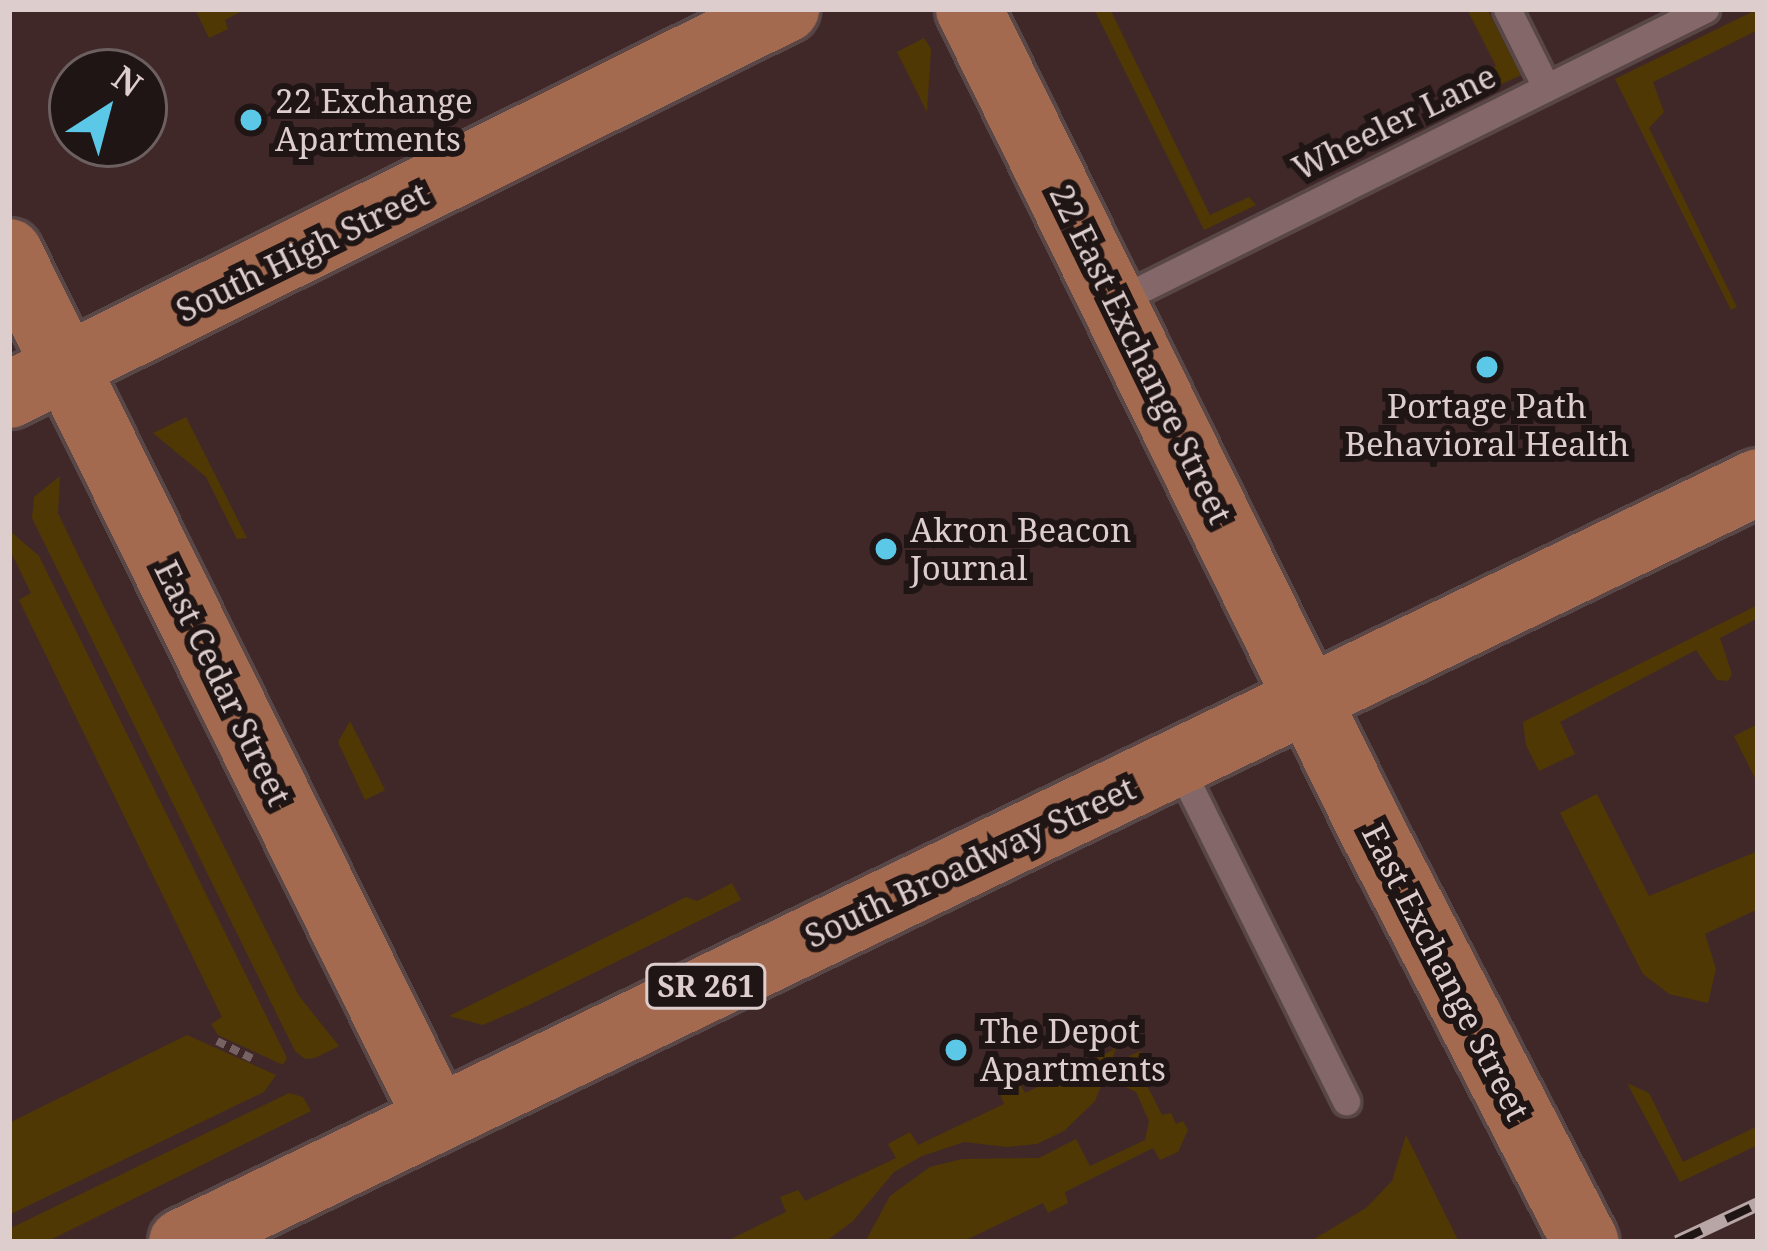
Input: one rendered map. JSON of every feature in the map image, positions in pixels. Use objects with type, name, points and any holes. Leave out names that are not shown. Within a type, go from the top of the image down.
[{"type":"main road","name":"South High Street","points":[[38,382],[786,9]]},
{"type":"main road","name":"22 East Exchange Street","points":[[969,9],[1310,700]]},
{"type":"main road","name":"East Cedar Street","points":[[9,252],[38,382],[436,1116]]},
{"type":"main road","name":"South Broadway Street","points":[[182,1242],[1758,482]]},
{"type":"main road","name":"East Exchange Street","points":[[1310,700],[1372,830],[1586,1242]]},
{"type":"lane","points":[[1507,9],[1546,87]]},
{"type":"lane","name":"Wheeler Lane","points":[[1115,302],[1705,9]]},
{"type":"lane","points":[[1178,764],[1346,1101]]},
{"type":"path","points":[[217,1041],[257,1060]]},
{"type":"shaded area","points":[[195,9],[246,9],[225,20],[228,29],[209,38]]},
{"type":"shaded area","points":[[1094,9],[1110,9],[1210,215],[1249,197],[1256,205],[1204,230]]},
{"type":"shaded area","points":[[1467,9],[1487,9],[1521,75],[1465,101],[1459,94],[1464,85],[1496,66]]},
{"type":"shaded area","points":[[1758,9],[1758,30],[1653,82],[1664,112],[1649,128],[1737,307],[1731,310],[1615,79]]},
{"type":"shaded area","points":[[924,38],[931,49],[927,112],[897,52]]},
{"type":"shaded area","points":[[1396,123],[1403,128],[1399,134],[1316,175],[1312,172],[1313,165]]},
{"type":"shaded area","points":[[186,417],[247,538],[237,539],[206,477],[153,433]]},
{"type":"shaded area","points":[[60,476],[58,513],[81,561],[299,996],[339,1046],[315,1058],[305,1059],[295,1051],[32,518],[34,497]]},
{"type":"shaded area","points":[[9,530],[39,556],[287,1058],[283,1065],[218,1035],[211,1024],[222,1017],[19,600],[31,593],[9,548]]},
{"type":"shaded area","points":[[1758,605],[1758,618],[1720,638],[1732,674],[1728,681],[1717,680],[1696,650],[1560,722],[1575,754],[1539,771],[1526,745],[1523,722]]},
{"type":"shaded area","points":[[350,721],[385,790],[365,800],[338,742]]},
{"type":"shaded area","points":[[1758,724],[1758,784],[1734,736]]},
{"type":"shaded area","points":[[1597,794],[1649,896],[1758,851],[1758,909],[1705,934],[1716,969],[1708,1003],[1669,994],[1643,974],[1560,813]]},
{"type":"shaded area","points":[[732,883],[741,900],[529,1005],[483,1025],[449,1016],[686,897],[697,901]]},
{"type":"shaded area","points":[[1128,1025],[1134,1036],[1118,1044],[1095,1101],[1064,1131],[1037,1144],[1007,1147],[964,1142],[922,1156],[894,1172],[853,1221],[825,1242],[725,1242],[786,1212],[780,1197],[798,1190],[805,1201],[896,1158],[888,1144],[910,1132],[918,1145],[1004,1104],[999,1091],[1018,1081],[1025,1093],[1113,1050],[1106,1037]]},
{"type":"shaded area","points":[[187,1035],[276,1075],[264,1092],[9,1215],[9,1123]]},
{"type":"shaded area","points":[[1141,1051],[1146,1060],[1137,1066],[1162,1115],[1171,1113],[1176,1124],[1183,1121],[1188,1130],[1178,1152],[1160,1160],[1153,1148],[1065,1192],[1068,1203],[1048,1213],[1043,1203],[962,1242],[865,1242],[890,1196],[930,1167],[962,1159],[1039,1158],[1076,1139],[1090,1166],[1145,1140],[1149,1121],[1136,1092],[1119,1084],[1129,1056]]},
{"type":"shaded area","points":[[1627,1083],[1649,1093],[1683,1162],[1758,1126],[1758,1145],[1680,1182]]},
{"type":"shaded area","points":[[289,1093],[303,1097],[311,1111],[46,1242],[9,1242],[9,1229]]},
{"type":"shaded area","points":[[1406,1135],[1459,1242],[1309,1242],[1366,1208],[1392,1181]]},
{"type":"railway","points":[[1677,1242],[1758,1204]]},
{"type":"place","name":"22 Exchange Apartments","points":[[251,120]]},
{"type":"place","name":"Portage Path Behavioral Health","points":[[1487,367]]},
{"type":"place","name":"Akron Beacon Journal","points":[[886,549]]},
{"type":"place","name":"The Depot Apartments","points":[[956,1050]]}]
